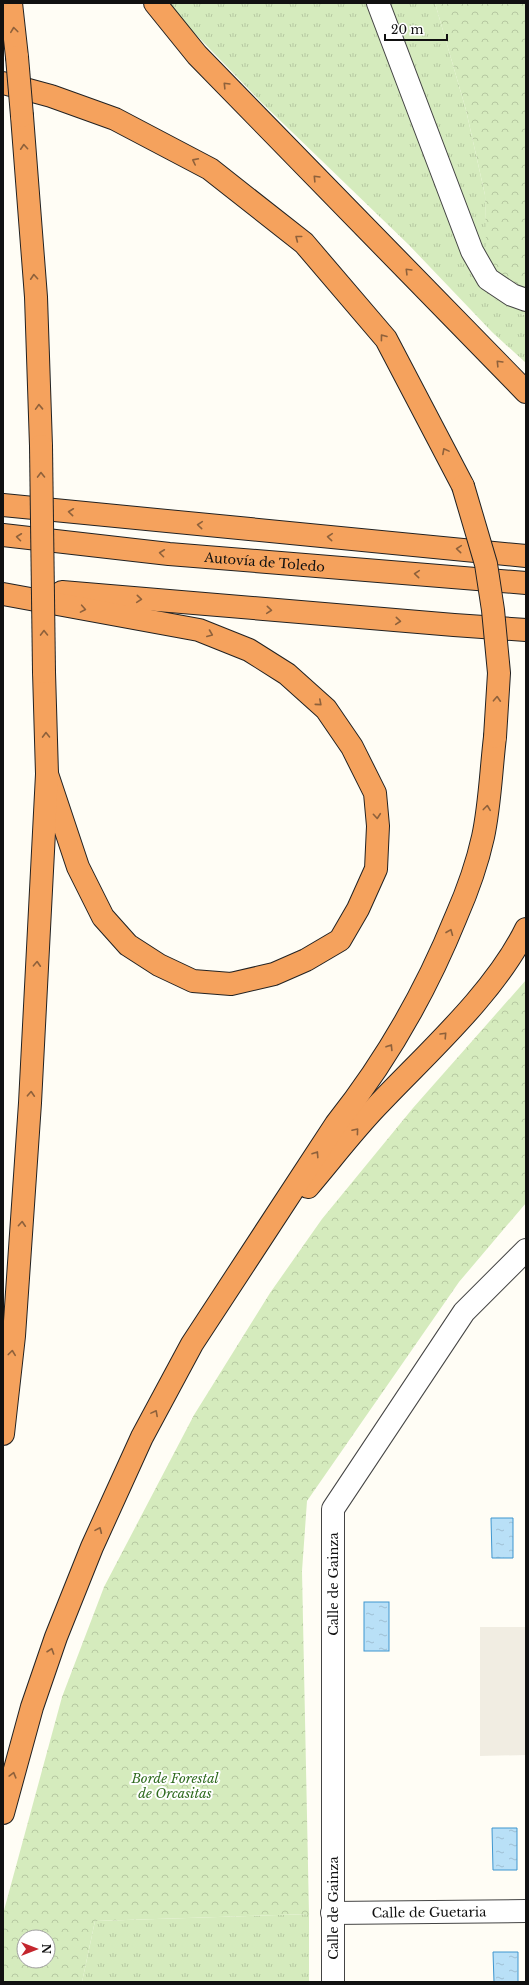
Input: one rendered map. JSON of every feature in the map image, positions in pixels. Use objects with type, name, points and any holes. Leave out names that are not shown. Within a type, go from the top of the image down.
[{"type":"highway","points":[[3,1434],[14,1336],[30,1103],[47,774],[41,446],[36,297],[17,57],[11,3]]},
{"type":"highway","points":[[156,3],[197,55],[526,392]]},
{"type":"highway","points":[[3,83],[51,96],[115,119],[210,169],[304,243],[386,339],[463,486],[486,564],[494,610],[499,673],[495,738],[483,837],[468,890],[447,939],[423,992],[359,1094],[336,1124],[192,1344],[149,1423],[92,1547],[56,1637],[32,1707],[3,1813]]},
{"type":"highway","points":[[3,505],[526,556]]},
{"type":"highway","name":"Autovía de Toledo","points":[[3,535],[169,554],[526,583]]},
{"type":"highway","points":[[3,586],[220,606],[526,630]]},
{"type":"highway","points":[[3,594],[199,630],[249,650],[287,674],[326,709],[352,747],[375,793],[378,826],[376,869],[358,908],[340,940],[306,960],[274,974],[231,984],[193,981],[159,965],[128,945],[103,917],[78,867],[47,774]]},
{"type":"highway","points":[[241,1268],[375,1108],[485,992],[526,929]]},
{"type":"street","points":[[378,3],[472,251],[488,279],[519,298]]},
{"type":"street","name":"Calle de Gainza","points":[[333,1982],[333,1509],[464,1312],[526,1250]]},
{"type":"street","name":"Calle de Guetaria","points":[[332,1912],[526,1911]]},
{"type":"green space","points":[[170,3],[435,3],[466,110],[485,195],[486,225],[521,314],[526,315],[526,363],[492,332],[409,245],[262,103],[178,16]]},
{"type":"green space","points":[[435,3],[526,3],[526,315],[521,314],[487,295],[485,195],[466,110]]},
{"type":"green space","name":"Borde Forestal de Orcasitas","points":[[526,980],[526,1203],[459,1282],[307,1501],[302,1571],[309,1914],[95,1921],[82,1982],[3,1982],[3,1914],[62,1697],[104,1587],[194,1415],[270,1293],[322,1219],[413,1108]]},
{"type":"green space","points":[[309,1914],[309,1982],[82,1982],[95,1921]]},
{"type":"shaded area","points":[[480,1627],[526,1627],[526,1755],[480,1756]]},
{"type":"water","points":[[491,1518],[513,1518],[513,1558],[492,1558]]},
{"type":"water","points":[[364,1602],[389,1602],[389,1651],[364,1651]]},
{"type":"water","points":[[492,1828],[517,1828],[517,1870],[493,1870]]},
{"type":"water","points":[[493,1952],[518,1952],[518,1982],[494,1982]]}]
